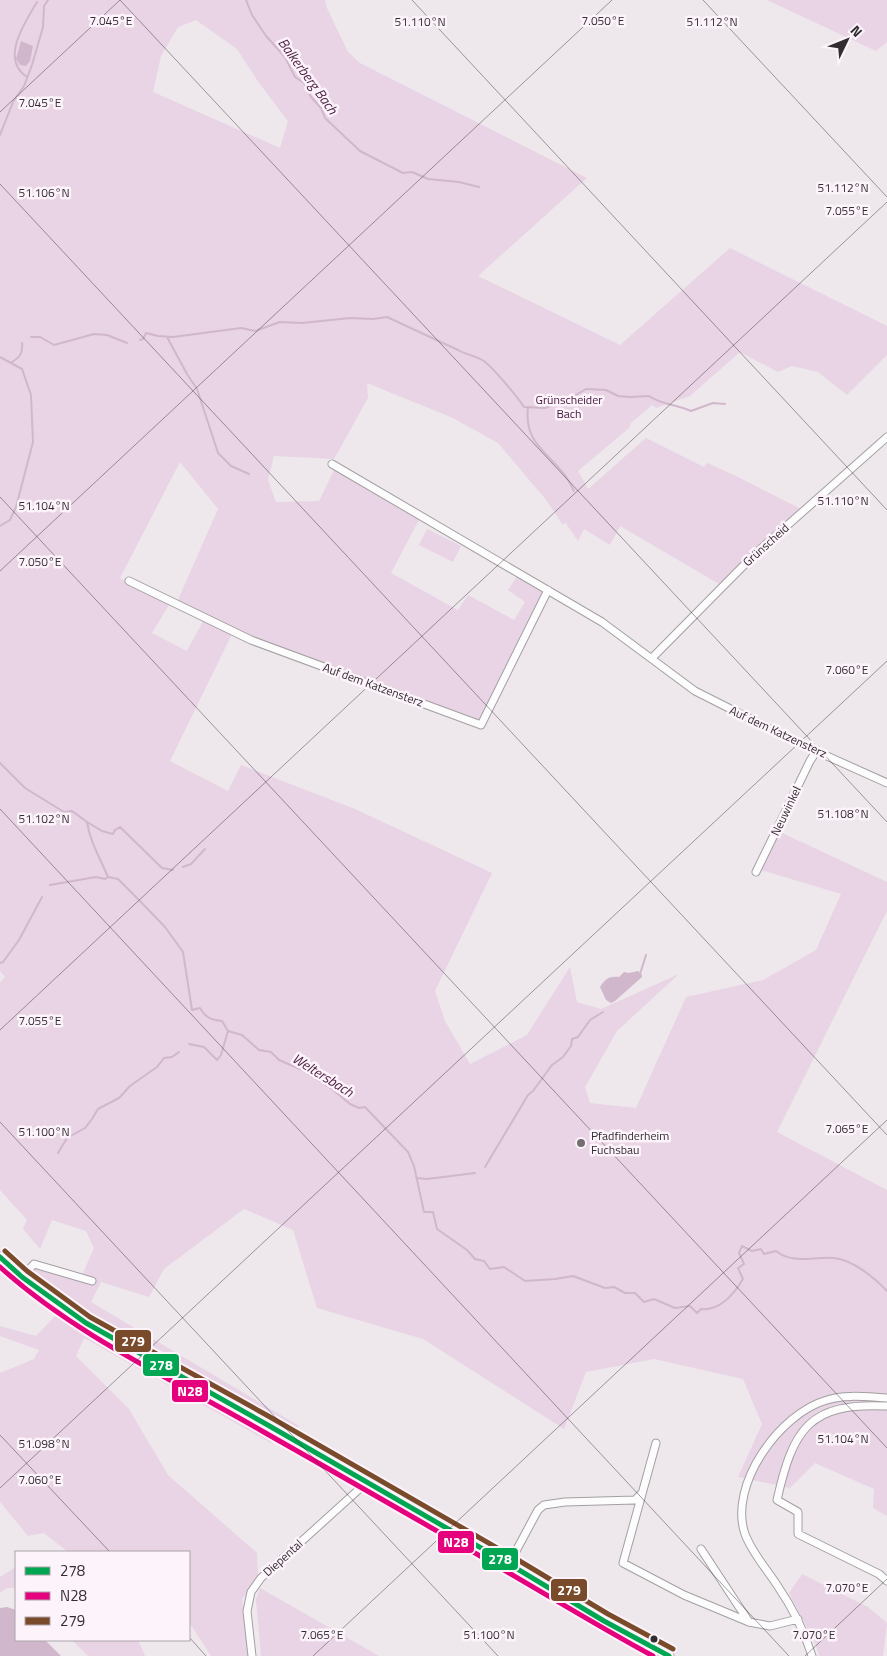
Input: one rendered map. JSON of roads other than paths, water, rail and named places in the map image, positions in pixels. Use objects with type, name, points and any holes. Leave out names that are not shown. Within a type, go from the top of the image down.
[{"type":"main road","points":[[0,1257],[22,1277],[86,1324],[266,1424],[604,1621],[669,1656]]},
{"type":"street","name":"Grünscheid","points":[[652,658],[755,554],[887,437]]},
{"type":"street","name":"Auf dem Katzensterz","points":[[332,464],[602,622],[702,695],[887,783]]},
{"type":"street","name":"Auf dem Katzensterz","points":[[129,581],[251,640],[482,725],[548,590]]},
{"type":"street","name":"Neuwinkel","points":[[756,872],[817,750]]},
{"type":"street","points":[[22,1277],[34,1264],[92,1281]]},
{"type":"street","points":[[812,1656],[798,1619],[780,1589],[753,1551],[744,1532],[742,1515],[747,1484],[756,1463],[770,1442],[788,1422],[801,1412],[826,1400],[841,1397],[887,1398]]},
{"type":"street","points":[[887,1406],[865,1404],[837,1409],[821,1416],[803,1429],[794,1444],[787,1463],[777,1500],[798,1512],[798,1534],[879,1574],[887,1581]]},
{"type":"street","points":[[656,1443],[622,1563],[684,1595],[749,1622],[770,1626],[798,1619]]},
{"type":"street","name":"Diepental","points":[[252,1656],[247,1611],[251,1592],[261,1578],[366,1483]]},
{"type":"street","points":[[509,1564],[538,1510],[544,1505],[565,1502],[635,1500],[643,1492]]},
{"type":"street","points":[[701,1549],[749,1622]]},
{"type":"waterway","points":[[0,135],[13,102],[24,86],[32,65],[43,27],[44,6],[48,0]]},
{"type":"waterway","name":"Balkerberg Bach","points":[[246,0],[252,15],[266,36],[285,57],[295,77],[304,83],[311,97],[321,108],[325,118],[360,151],[403,173],[412,172],[428,179],[459,182],[479,187]]},
{"type":"waterway","points":[[27,77],[19,70],[15,61],[15,51],[21,31],[37,2]]},
{"type":"waterway","name":"Grünscheider Bach","points":[[140,340],[143,339],[146,333],[173,337],[241,328],[255,331],[280,322],[302,323],[350,318],[373,319],[387,317],[484,361],[494,370],[524,407],[545,408],[569,399],[586,389],[606,390],[618,396],[649,396],[691,411],[713,403],[725,404]]},
{"type":"waterway","name":"Grünscheider Bach","points":[[31,337],[40,337],[54,345],[94,334],[107,335],[127,343]]},
{"type":"waterway","points":[[167,337],[197,389],[218,453],[231,466],[249,474]]},
{"type":"waterway","name":"Grünscheider Bach","points":[[12,362],[20,354],[22,343]]},
{"type":"waterway","name":"Weltersbach","points":[[0,357],[22,369],[31,395],[33,442],[16,507],[10,520],[0,526]]},
{"type":"waterway","points":[[528,407],[529,429],[537,445],[564,474],[574,491]]},
{"type":"waterway","name":"Weltersbach","points":[[0,763],[25,788],[64,812],[72,811],[87,822],[93,843],[108,877],[118,879],[165,927],[183,952],[192,1010],[200,1008],[204,1014],[212,1019],[222,1021],[228,1031],[242,1035],[259,1050],[271,1052],[279,1060],[302,1070],[332,1089],[350,1104],[359,1108],[365,1107],[408,1152],[414,1166],[424,1212],[433,1212],[437,1229],[467,1250],[475,1259],[484,1261],[490,1269],[504,1267],[525,1281],[573,1276],[605,1288],[614,1287],[625,1293],[635,1293],[644,1302],[654,1299],[675,1308],[690,1306],[697,1313],[701,1309],[708,1309],[720,1304],[731,1296],[739,1285],[743,1279],[738,1268],[744,1264],[739,1253],[742,1246],[752,1251],[761,1249],[764,1254],[776,1251],[790,1258],[797,1259],[841,1259],[863,1270],[887,1291]]},
{"type":"waterway","points":[[87,822],[102,831],[113,834],[120,827],[162,868],[173,870]]},
{"type":"waterway","points":[[183,867],[191,864],[205,849]]},
{"type":"waterway","points":[[50,885],[96,877],[105,879],[108,877]]},
{"type":"waterway","points":[[0,963],[3,962],[19,940],[42,897]]},
{"type":"waterway","points":[[640,974],[646,955]]},
{"type":"waterway","points":[[485,1167],[528,1095],[552,1065],[563,1057],[571,1046],[572,1039],[578,1037],[590,1020],[603,1012]]},
{"type":"waterway","points":[[189,1044],[204,1047],[217,1060],[221,1055],[228,1031]]},
{"type":"waterway","points":[[58,1153],[67,1138],[85,1128],[98,1109],[119,1098],[130,1086],[157,1067],[164,1058],[172,1057],[179,1052]]},
{"type":"waterway","points":[[417,1178],[427,1179],[475,1173]]},
{"type":"place","name":"Pfadfinderheim Fuchsbau","points":[[581,1143]]}]
